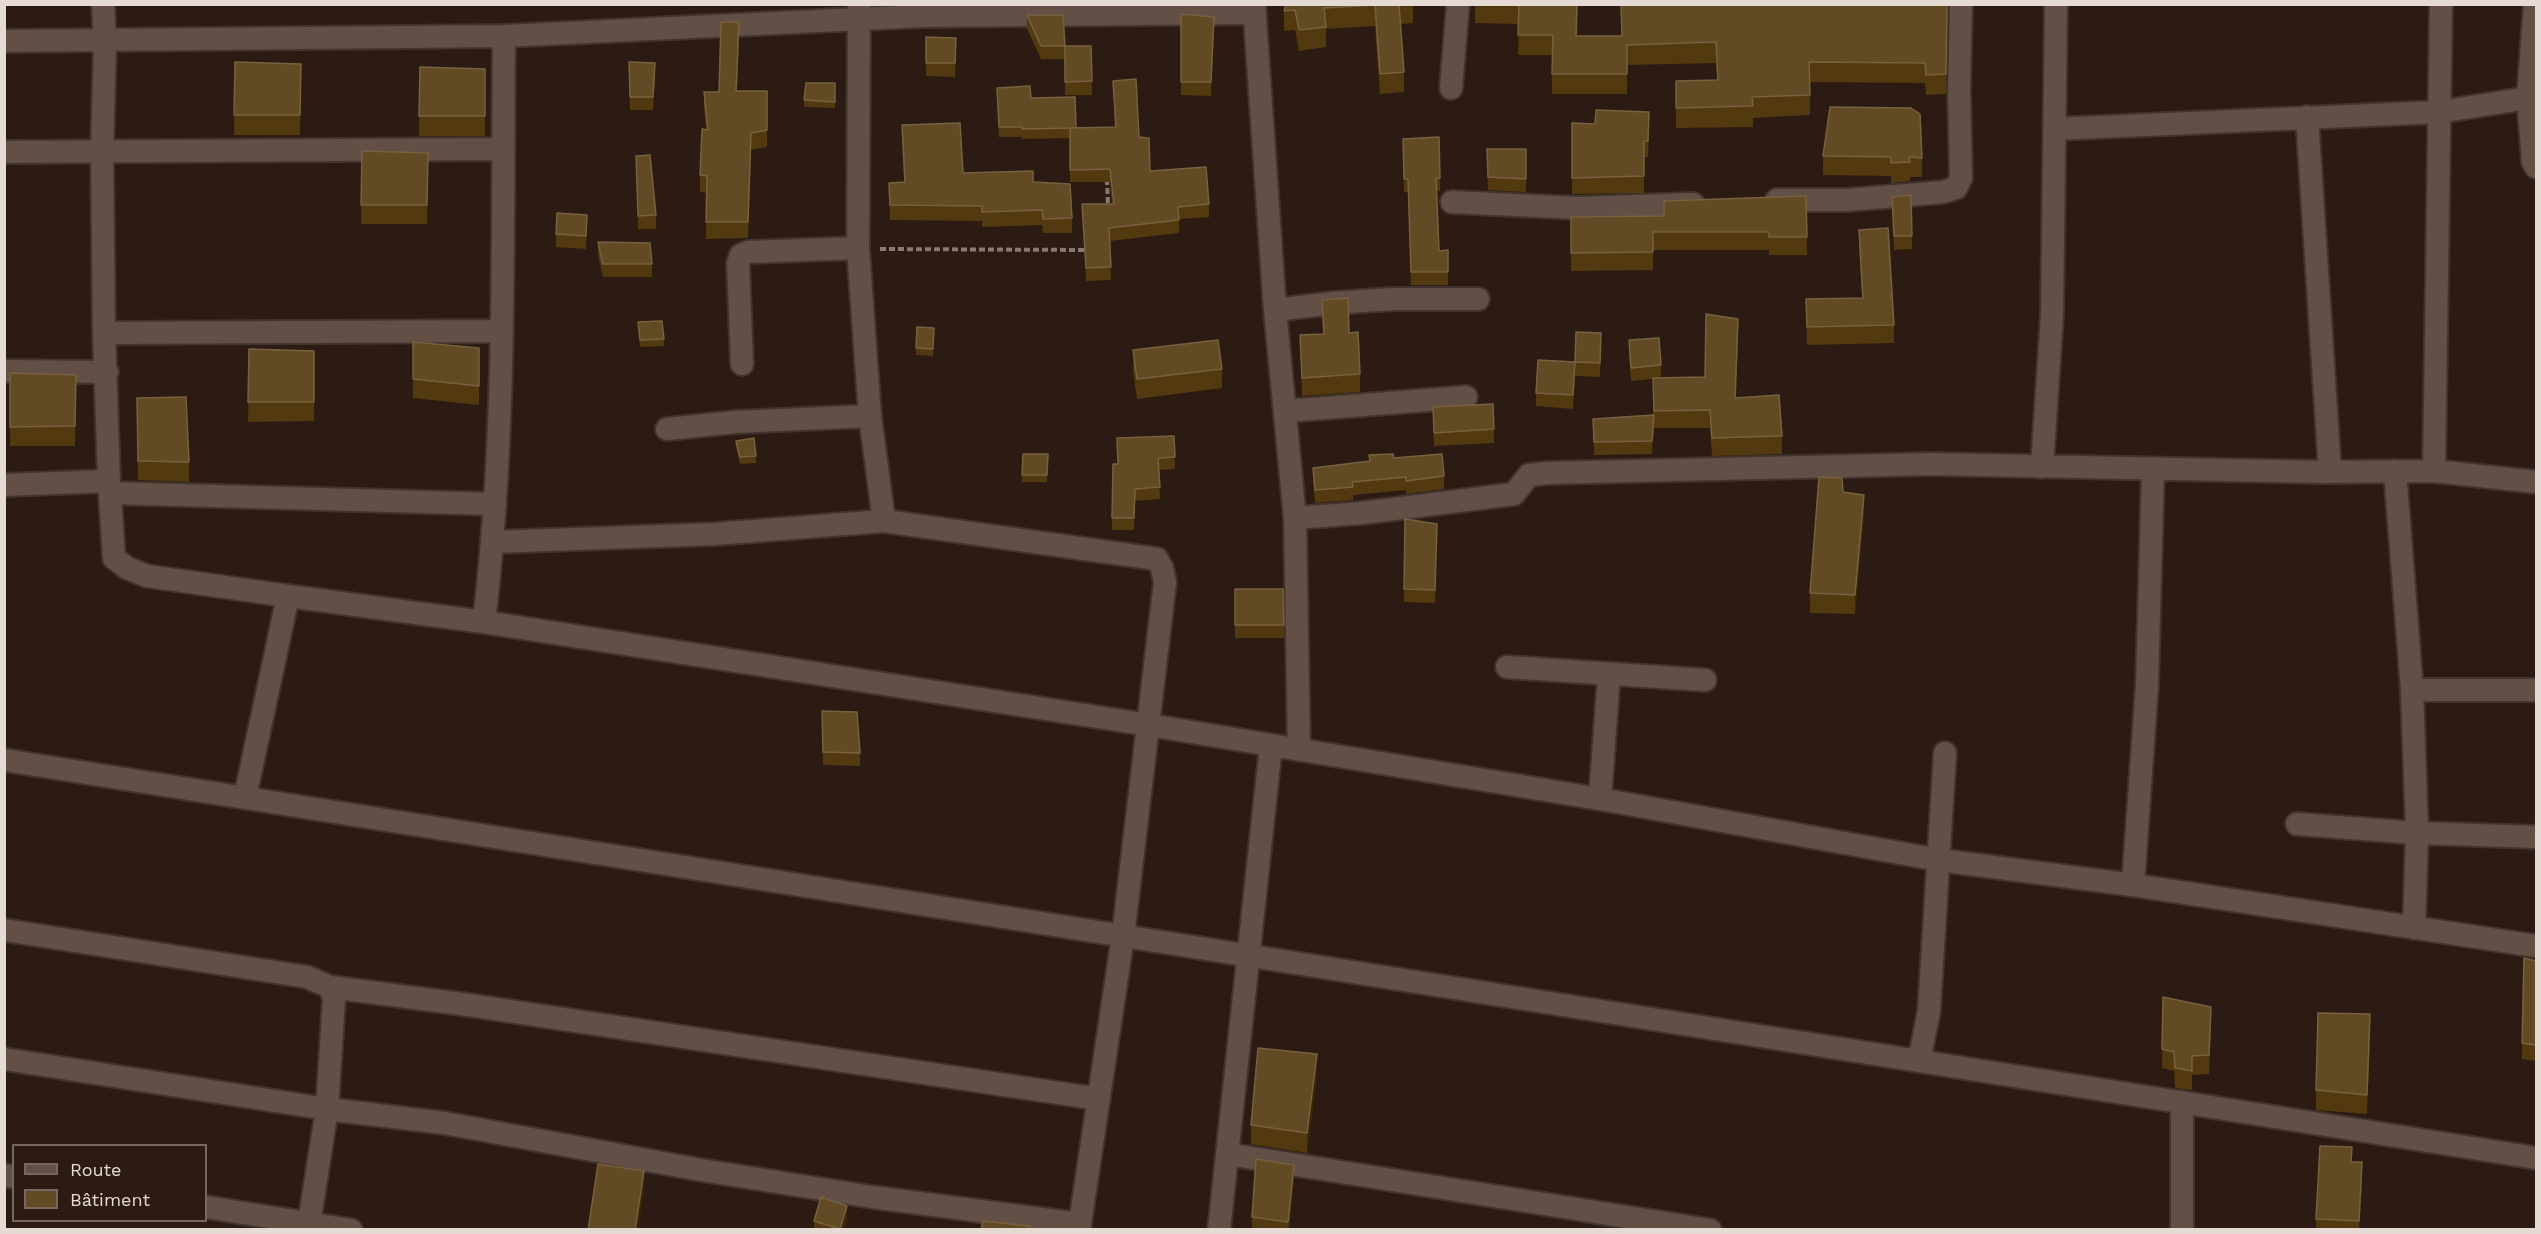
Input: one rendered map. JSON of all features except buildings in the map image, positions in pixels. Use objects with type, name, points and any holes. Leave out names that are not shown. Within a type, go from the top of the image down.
[{"type":"street","points":[[103,4],[105,42],[102,152],[104,333],[109,487],[114,558],[127,568],[147,576],[484,622],[1149,725],[1600,799],[1939,860],[2133,885],[2536,946]]},
{"type":"street","points":[[1451,88],[1458,4]]},
{"type":"street","points":[[1761,201],[1848,200],[1943,192],[1956,188],[1960,178],[1961,4]]},
{"type":"street","points":[[2042,467],[2052,315],[2056,4]]},
{"type":"street","points":[[2434,471],[2441,4]]},
{"type":"street","points":[[2535,4],[2528,98],[2532,162],[2536,167]]},
{"type":"street","points":[[4,41],[105,42],[504,36],[859,11],[1254,9],[1275,310],[1295,518],[1299,750]]},
{"type":"street","points":[[859,11],[858,248],[870,416],[884,521]]},
{"type":"street","points":[[484,622],[494,542],[501,331],[504,36]]},
{"type":"street","points":[[2054,129],[2439,112],[2528,98]]},
{"type":"street","points":[[2307,117],[2330,472]]},
{"type":"street","points":[[4,152],[503,149]]},
{"type":"street","points":[[1452,202],[1578,208],[1715,203]]},
{"type":"street","points":[[742,364],[738,263],[741,255],[759,251],[858,248]]},
{"type":"street","points":[[1275,310],[1393,298],[1478,299]]},
{"type":"street","points":[[104,333],[501,331]]},
{"type":"street","points":[[4,371],[107,372]]},
{"type":"street","points":[[1286,411],[1466,397]]},
{"type":"street","points":[[667,429],[735,422],[870,416]]},
{"type":"street","points":[[1295,518],[1362,513],[1514,494],[1518,493],[1523,480],[1529,475],[1547,474],[1931,464],[2330,472],[2434,471],[2536,482]]},
{"type":"street","points":[[2133,885],[2147,685],[2153,469]]},
{"type":"street","points":[[2395,471],[2412,690],[2417,833],[2414,928]]},
{"type":"street","points":[[4,485],[109,487],[495,504]]},
{"type":"street","points":[[4,1059],[327,1109],[444,1123],[701,1170],[1079,1227],[1123,936],[1166,582],[1157,559],[884,521],[715,534],[494,542]]},
{"type":"street","points":[[245,797],[288,596]]},
{"type":"street","points":[[1507,667],[1705,680]]},
{"type":"street","points":[[1600,799],[1609,674]]},
{"type":"street","points":[[2412,690],[2536,690]]},
{"type":"street","points":[[1219,1230],[1271,745]]},
{"type":"street","points":[[1919,1061],[1929,1011],[1946,753]]},
{"type":"street","points":[[4,760],[2536,1158]]},
{"type":"street","points":[[2297,824],[2417,833],[2536,837]]},
{"type":"street","points":[[4,930],[307,977],[330,987],[462,1004],[1099,1099]]},
{"type":"street","points":[[308,1226],[327,1109],[334,999],[330,987]]},
{"type":"street","points":[[2182,1102],[2182,1230]]},
{"type":"street","points":[[1227,1154],[1710,1230]]},
{"type":"street","points":[[207,1207],[308,1226],[351,1230]]},
{"type":"path","points":[[1106,169],[1108,213]]},
{"type":"path","points":[[858,248],[1089,250]]}]
